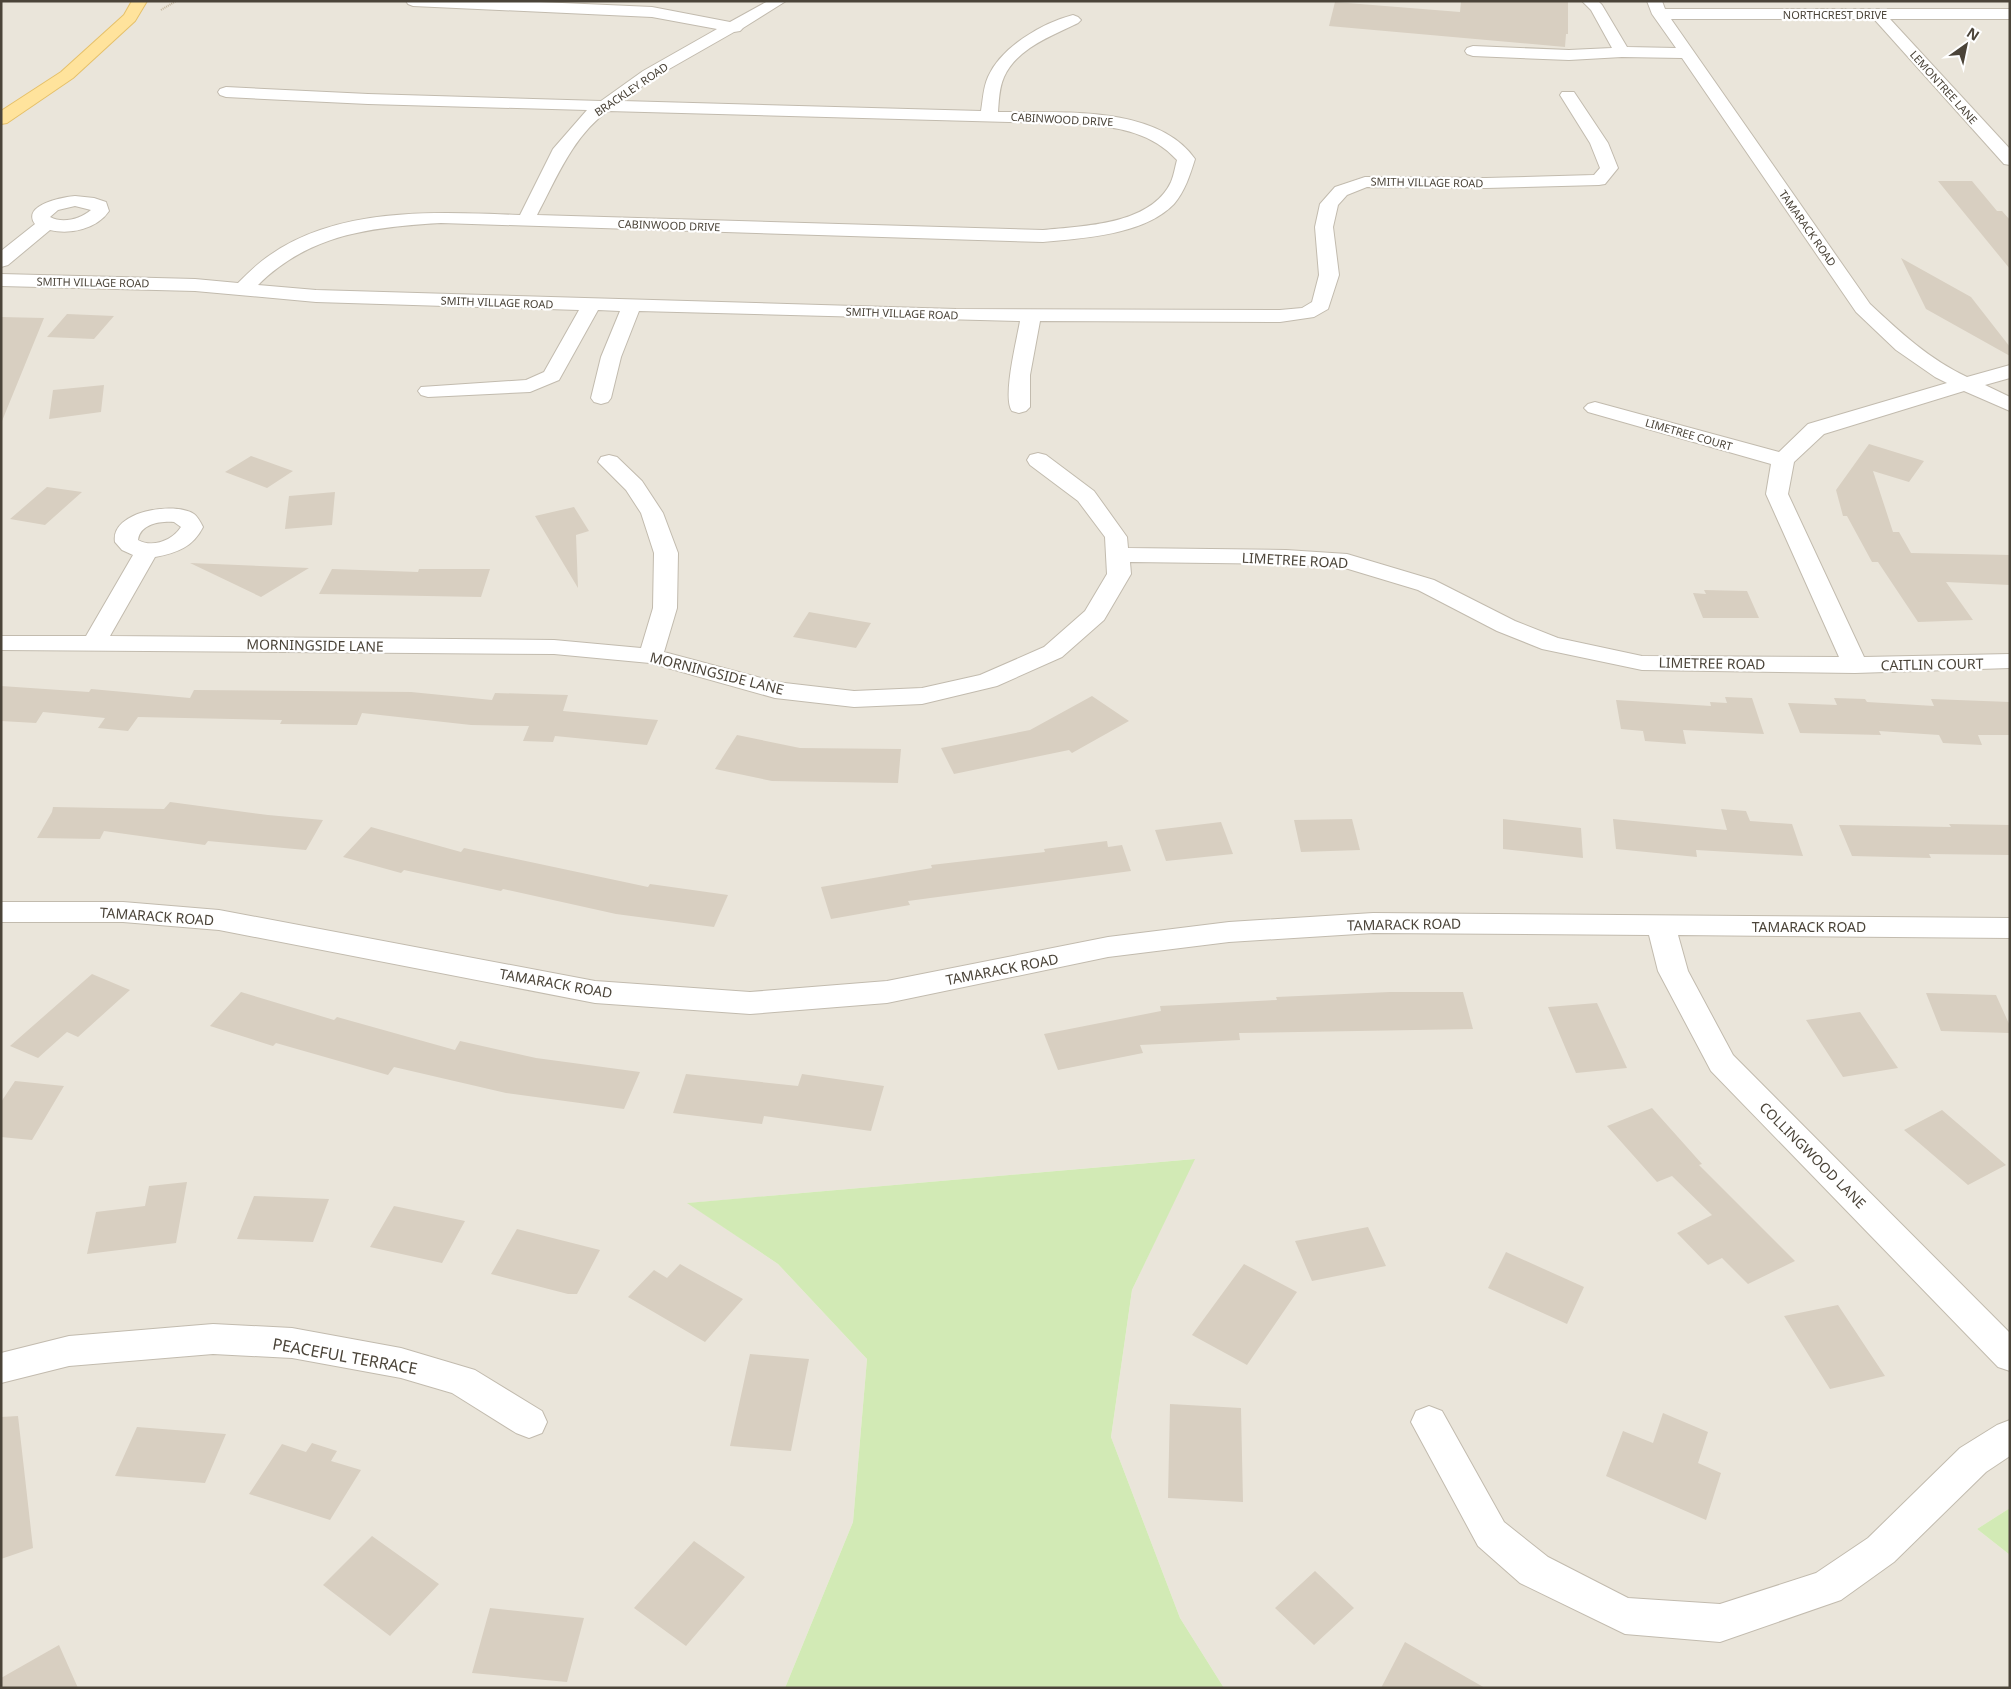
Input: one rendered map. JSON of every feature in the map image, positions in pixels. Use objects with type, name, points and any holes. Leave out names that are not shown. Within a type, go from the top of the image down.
[{"type":"main road","points":[[1,119],[67,75],[130,18],[140,1]]},
{"type":"street","points":[[413,1],[559,4],[652,12],[735,28]]},
{"type":"street","name":"BRACKLEY ROAD","points":[[526,220],[562,149],[590,116],[649,74],[735,28],[779,1]]},
{"type":"street","points":[[1589,1],[1597,8],[1622,52]]},
{"type":"street","name":"NORTHCREST DRIVE","points":[[1657,8],[1878,14],[2010,14]]},
{"type":"street","name":"TAMARACK ROAD","points":[[1657,8],[1863,308],[1902,346],[1942,373],[2010,405]]},
{"type":"street","name":"LEMONTREE LANE","points":[[1878,14],[2010,160]]},
{"type":"street","points":[[989,116],[996,77],[1009,57],[1031,41],[1073,20]]},
{"type":"street","points":[[1473,51],[1569,55],[1622,52],[1687,53]]},
{"type":"street","name":"CABINWOOD DRIVE","points":[[226,92],[368,99],[1086,119],[1121,123],[1163,137],[1178,149],[1186,159],[1184,176],[1168,202],[1140,220],[1106,230],[1043,236],[526,220],[441,218],[393,220],[341,230],[308,242],[278,257],[242,290]]},
{"type":"street","name":"SMITH VILLAGE ROAD","points":[[1,280],[195,285],[316,296],[956,315],[1280,316],[1307,313],[1321,305],[1326,292],[1329,274],[1324,227],[1329,204],[1340,191],[1365,182],[1599,180],[1609,168],[1599,143],[1568,95]]},
{"type":"street","points":[[1,261],[46,223]]},
{"type":"street","points":[[428,391],[530,386],[552,376],[592,304]]},
{"type":"street","points":[[601,398],[611,357],[632,305]]},
{"type":"street","points":[[1019,407],[1020,375],[1031,315]]},
{"type":"street","points":[[1855,665],[1777,494],[1783,460],[1816,429],[2010,371]]},
{"type":"street","name":"LIMETREE COURT","points":[[1595,408],[1783,460]]},
{"type":"street","name":"MORNINGSIDE LANE","points":[[1,643],[554,647],[651,656],[775,690],[854,700],[922,696],[988,681],[1053,652],[1095,615],[1119,574],[1116,538],[1086,496],[1038,460]]},
{"type":"street","points":[[608,462],[634,486],[652,513],[666,553],[665,608],[651,656]]},
{"type":"street","points":[[94,643],[148,550]]},
{"type":"street","name":"LIMETREE ROAD","points":[[1118,555],[1286,557],[1347,561],[1426,585],[1506,626],[1551,644],[1642,663],[1855,665]]},
{"type":"street","name":"CAITLIN COURT","points":[[1855,665],[2010,661]]},
{"type":"street","name":"TAMARACK ROAD","points":[[1,912],[123,912],[219,920],[595,992],[750,1003],[887,992],[1108,948],[1228,932],[1373,923],[2010,928]]},
{"type":"street","name":"COLLINGWOOD LANE","points":[[1661,925],[1673,971],[1722,1063],[2010,1356]]},
{"type":"street","name":"PEACEFUL TERRACE","points":[[1,1368],[79,1350],[213,1339],[292,1343],[401,1363],[462,1382],[529,1422]]},
{"type":"street","points":[[1429,1422],[1491,1534],[1534,1570],[1625,1616],[1720,1623],[1827,1586],[1881,1550],[1973,1460],[2010,1436]]},
{"type":"shaded area","points":[[1,1],[2010,1],[2010,1508],[1977,1529],[2010,1555],[2010,1688],[1224,1688],[1180,1618],[1111,1437],[1132,1290],[1194,1159],[688,1203],[778,1264],[867,1359],[853,1522],[785,1688],[1,1688]]},
{"type":"green space","points":[[1195,1159],[1132,1290],[1111,1437],[1180,1618],[1224,1688],[785,1688],[853,1522],[867,1359],[778,1264],[687,1203]]},
{"type":"green space","points":[[2010,1508],[2010,1555],[1977,1529]]},
{"type":"building","points":[[1461,1],[1568,1],[1568,34],[1566,34],[1565,47],[1329,26],[1335,2],[1460,12]]},
{"type":"building","points":[[1938,181],[1972,181],[1997,211],[2002,211],[2010,220],[2010,269]]},
{"type":"building","points":[[1901,258],[1971,297],[2010,347],[2010,356],[1926,309]]},
{"type":"building","points":[[67,314],[114,316],[94,339],[47,337]]},
{"type":"building","points":[[1,317],[44,318],[2,421],[1,421]]},
{"type":"building","points":[[104,385],[101,412],[49,419],[53,390]]},
{"type":"building","points":[[1869,444],[1924,461],[1909,482],[1873,471],[1893,532],[1899,532],[1911,553],[2010,555],[2010,585],[1946,582],[1973,620],[1918,622],[1878,562],[1872,562],[1847,516],[1843,516],[1836,490]]},
{"type":"building","points":[[251,456],[293,471],[267,488],[225,472]]},
{"type":"building","points":[[47,487],[82,492],[45,525],[10,519]]},
{"type":"building","points":[[335,492],[332,525],[285,529],[289,496]]},
{"type":"building","points":[[574,507],[589,531],[576,535],[578,588],[535,516]]},
{"type":"building","points":[[190,563],[309,568],[261,597]]},
{"type":"building","points":[[332,569],[418,572],[419,569],[490,569],[481,597],[319,594]]},
{"type":"building","points":[[1704,590],[1747,591],[1759,618],[1703,618],[1693,593],[1706,594]]},
{"type":"building","points":[[809,612],[871,623],[856,648],[793,637]]},
{"type":"building","points":[[1,686],[89,692],[91,689],[190,698],[194,690],[411,692],[492,700],[495,693],[568,695],[563,711],[658,720],[647,745],[555,736],[553,742],[523,741],[529,726],[471,725],[362,713],[357,725],[280,724],[282,720],[138,717],[128,731],[98,728],[105,718],[43,712],[36,723],[1,721]]},
{"type":"building","points":[[1092,696],[1129,721],[1072,753],[1069,750],[954,774],[941,748],[1030,730]]},
{"type":"building","points":[[1725,697],[1752,698],[1764,734],[1683,730],[1686,744],[1645,741],[1643,731],[1621,729],[1616,700],[1711,706],[1710,702],[1727,703]]},
{"type":"building","points":[[1834,698],[1934,706],[1931,699],[2010,702],[2010,735],[1978,735],[1982,745],[1943,743],[1939,735],[1879,731],[1881,735],[1800,733],[1788,703],[1837,705]]},
{"type":"building","points":[[737,735],[800,748],[901,749],[898,783],[772,781],[715,769]]},
{"type":"building","points":[[170,802],[323,820],[306,850],[208,841],[205,845],[104,831],[100,839],[37,838],[53,807],[164,809]]},
{"type":"building","points":[[1721,809],[1746,811],[1750,821],[1792,824],[1803,856],[1696,850],[1697,857],[1616,849],[1613,819],[1727,830]]},
{"type":"building","points":[[1352,819],[1360,850],[1301,852],[1294,820]]},
{"type":"building","points":[[1503,819],[1581,828],[1583,858],[1503,849]]},
{"type":"building","points":[[1221,822],[1233,854],[1166,861],[1155,830]]},
{"type":"building","points":[[1949,824],[2010,825],[2010,855],[1929,854],[1931,858],[1852,856],[1839,825],[1951,827]]},
{"type":"building","points":[[371,827],[461,852],[464,848],[648,887],[650,884],[728,895],[714,927],[616,914],[503,889],[501,891],[404,870],[401,873],[343,857]]},
{"type":"building","points":[[1107,841],[1108,847],[1122,845],[1131,871],[908,901],[910,905],[831,919],[821,887],[932,868],[931,865],[1045,852],[1044,849]]},
{"type":"building","points":[[92,974],[130,990],[78,1037],[67,1032],[38,1058],[10,1046]]},
{"type":"building","points":[[241,992],[334,1020],[337,1017],[455,1050],[460,1041],[536,1058],[640,1072],[624,1109],[506,1093],[394,1067],[388,1075],[276,1043],[273,1046],[210,1026]]},
{"type":"building","points":[[1390,992],[1463,992],[1473,1029],[1239,1033],[1240,1040],[1140,1045],[1143,1053],[1058,1070],[1044,1034],[1161,1011],[1160,1006],[1277,1000],[1276,997]]},
{"type":"building","points":[[1926,993],[1996,995],[2010,1026],[2010,1033],[1941,1031]]},
{"type":"building","points":[[1597,1003],[1627,1068],[1576,1073],[1548,1007]]},
{"type":"building","points":[[1860,1012],[1898,1068],[1843,1077],[1806,1020]]},
{"type":"building","points":[[686,1074],[798,1086],[802,1074],[884,1086],[871,1131],[764,1116],[762,1124],[673,1113]]},
{"type":"building","points":[[15,1081],[64,1086],[32,1140],[1,1137],[1,1102]]},
{"type":"building","points":[[1652,1108],[1702,1164],[1699,1165],[1795,1261],[1748,1284],[1722,1258],[1708,1265],[1677,1233],[1712,1215],[1672,1176],[1657,1182],[1607,1126]]},
{"type":"building","points":[[1942,1110],[2006,1165],[1968,1185],[1904,1130]]},
{"type":"building","points":[[187,1182],[176,1243],[87,1254],[96,1212],[145,1206],[149,1186]]},
{"type":"building","points":[[254,1196],[329,1199],[313,1242],[237,1239]]},
{"type":"building","points":[[394,1206],[465,1221],[442,1263],[370,1247]]},
{"type":"building","points":[[1368,1227],[1386,1266],[1312,1281],[1295,1241]]},
{"type":"building","points":[[517,1229],[600,1250],[577,1294],[568,1294],[491,1274]]},
{"type":"building","points":[[1506,1252],[1584,1287],[1567,1324],[1488,1288]]},
{"type":"building","points":[[680,1264],[743,1299],[705,1342],[628,1297],[654,1270],[667,1278]]},
{"type":"building","points":[[1244,1264],[1297,1292],[1247,1365],[1192,1335]]},
{"type":"building","points":[[1838,1305],[1885,1376],[1830,1389],[1784,1316]]},
{"type":"building","points":[[750,1354],[809,1359],[791,1451],[730,1446]]},
{"type":"building","points":[[1170,1404],[1241,1408],[1243,1502],[1168,1498]]},
{"type":"building","points":[[1663,1413],[1708,1432],[1698,1463],[1721,1473],[1706,1520],[1606,1476],[1623,1431],[1653,1443]]},
{"type":"building","points":[[18,1416],[33,1548],[1,1559],[1,1417]]},
{"type":"building","points":[[137,1427],[226,1434],[205,1483],[115,1476]]},
{"type":"building","points":[[312,1443],[337,1451],[331,1461],[361,1470],[330,1520],[249,1494],[282,1444],[306,1452]]},
{"type":"building","points":[[372,1536],[439,1584],[390,1636],[323,1585]]},
{"type":"building","points":[[694,1541],[745,1577],[686,1646],[634,1608]]},
{"type":"building","points":[[1315,1571],[1354,1608],[1314,1645],[1275,1608]]},
{"type":"building","points":[[490,1608],[584,1618],[567,1682],[472,1673]]},
{"type":"building","points":[[1405,1642],[1485,1688],[1381,1688]]},
{"type":"building","points":[[59,1645],[78,1688],[1,1688],[1,1678]]}]
